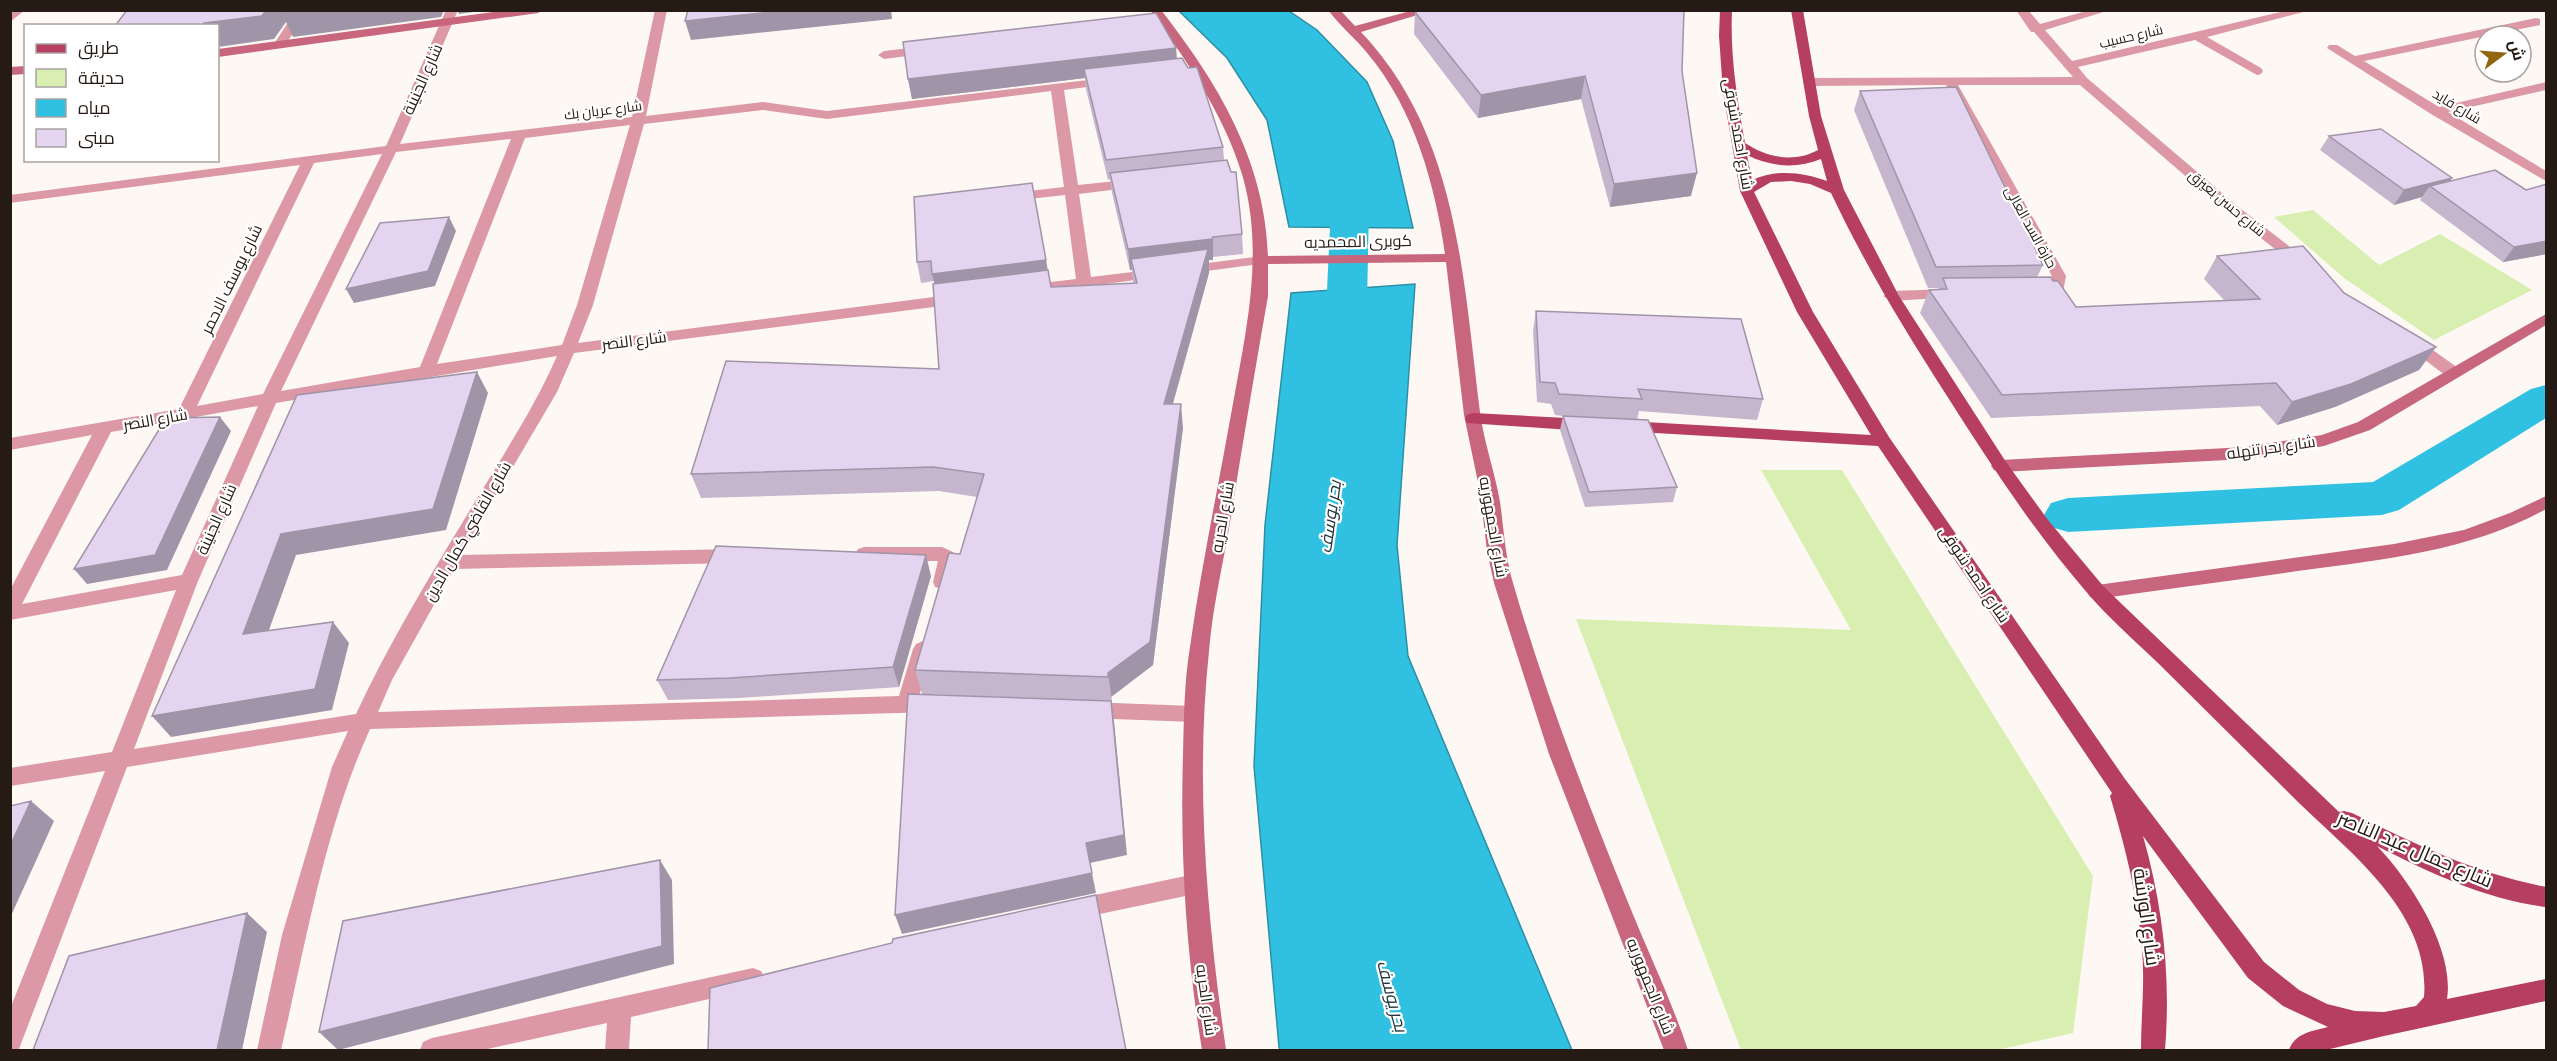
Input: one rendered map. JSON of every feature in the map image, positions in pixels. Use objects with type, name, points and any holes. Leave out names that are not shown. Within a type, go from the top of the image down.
[{"type":"main road","name":"شارع احمد شوقى","points":[[1726,10],[1725,36],[1729,92],[1747,191],[1805,312],[1883,441],[2118,785],[2256,970],[2291,998],[2323,1014],[2355,1023],[2384,1024]]},
{"type":"main road","points":[[1797,10],[1824,152],[1837,190],[1891,296],[2000,466],[2042,525],[2097,592],[2319,808],[2352,836],[2381,866],[2405,898],[2423,932],[2434,966],[2436,998],[2430,1010],[2418,1018]]},
{"type":"main road","points":[[1738,144],[1755,154],[1778,160],[1806,160],[1824,152]]},
{"type":"main road","points":[[1747,191],[1762,180],[1785,177],[1813,180],[1837,190]]},
{"type":"main road","points":[[1473,418],[1883,441]]},
{"type":"main road","name":"شارع الورشة","points":[[2118,785],[2136,847],[2148,908],[2155,971],[2153,1050]]},
{"type":"main road","name":"شارع جمال عبد الناصر","points":[[2319,808],[2401,848],[2478,880],[2547,897]]},
{"type":"main road","points":[[2301,1050],[2310,1043],[2384,1024],[2547,990]]},
{"type":"street","points":[[10,18],[20,10]]},
{"type":"street","points":[[280,44],[302,10]]},
{"type":"street","points":[[219,53],[449,16],[538,10]]},
{"type":"street","name":"شارع القاضي كمال الدين","points":[[269,1050],[293,935],[342,767],[383,678],[448,562],[549,392],[585,305],[638,121],[661,10]]},
{"type":"street","name":"شارع الجمهوريه","points":[[1333,10],[1355,30],[1384,66],[1412,108],[1431,157],[1455,258],[1473,418],[1490,501],[1496,556],[1550,731],[1676,1050]]},
{"type":"street","points":[[1355,30],[1429,10]]},
{"type":"street","name":"شارع حسن بعيزق","points":[[2021,10],[2035,29],[2083,81],[2232,208],[2310,270]]},
{"type":"street","points":[[2035,29],[2105,10]]},
{"type":"street","name":"شارع حسيب","points":[[2068,66],[2306,10]]},
{"type":"street","points":[[2521,14],[2541,25]]},
{"type":"street","name":"شارع الجنينة","points":[[10,1041],[189,581],[269,399],[391,149],[449,16]]},
{"type":"street","name":"شارع الحريه","points":[[1157,19],[1231,132],[1242,172],[1255,199],[1262,260],[1260,296],[1199,649],[1194,714],[1192,795],[1195,884],[1201,958],[1214,1050]]},
{"type":"street","points":[[2353,60],[2541,25]]},
{"type":"street","points":[[2197,36],[2257,71]]},
{"type":"street","points":[[884,55],[942,48]]},
{"type":"street","name":"شارع فايد","points":[[2332,48],[2547,177]]},
{"type":"street","name":"شارع عريان بك","points":[[10,200],[391,149],[763,106],[781,107],[810,115],[827,115],[1127,78]]},
{"type":"street","points":[[1809,82],[2083,81]]},
{"type":"street","name":"حارة السد العالى","points":[[1950,82],[2059,276],[2058,289],[2050,292],[2027,293]]},
{"type":"street","points":[[2436,111],[2547,86]]},
{"type":"street","points":[[1057,87],[1084,282]]},
{"type":"street","points":[[426,371],[519,135]]},
{"type":"street","name":"شارع يوسف الاحمر","points":[[185,414],[309,160]]},
{"type":"street","points":[[996,199],[1154,182]]},
{"type":"street","name":"كوبرى المحمديه","points":[[1262,260],[1455,258]]},
{"type":"street","points":[[1014,291],[1262,260]]},
{"type":"street","points":[[1891,296],[1970,294]]},
{"type":"street","name":"شارع النصر","points":[[10,444],[426,371],[568,349],[978,296]]},
{"type":"street","name":"شارع بحر تنهله","points":[[2000,466],[2246,453],[2287,448],[2324,440],[2364,426],[2452,372],[2547,319]]},
{"type":"street","points":[[2395,331],[2452,372]]},
{"type":"street","points":[[10,611],[105,427]]},
{"type":"street","points":[[2097,592],[2394,551],[2466,536],[2516,518],[2547,502]]},
{"type":"street","points":[[850,554],[942,554],[946,556],[948,563],[938,596]]},
{"type":"street","points":[[448,562],[756,556]]},
{"type":"street","points":[[10,611],[189,581]]},
{"type":"street","points":[[907,704],[929,628]]},
{"type":"street","points":[[10,777],[362,721],[418,717],[907,704],[954,705]]},
{"type":"street","points":[[1062,709],[1194,714]]},
{"type":"street","points":[[1057,913],[1195,884]]},
{"type":"street","points":[[432,1050],[769,975]]},
{"type":"street","points":[[617,1050],[620,1007]]},
{"type":"green space","points":[[2313,210],[2379,265],[2440,234],[2532,290],[2434,340],[2344,278],[2274,217]]},
{"type":"green space","points":[[1761,470],[1842,470],[2093,876],[2073,1033],[1997,1050],[1741,1050],[1576,619],[1851,630]]},
{"type":"water","points":[[1179,11],[1289,11],[1317,30],[1367,82],[1393,141],[1413,228],[1289,227],[1267,120],[1227,58]]},
{"type":"water","points":[[1415,284],[1397,545],[1408,656],[1572,1050],[1280,1050],[1279,1047],[1254,766],[1265,525],[1291,293]]},
{"type":"building","points":[[127,10],[266,10],[262,16],[204,24],[116,24]]},
{"type":"building","points":[[283,10],[303,10],[281,13]]},
{"type":"building","points":[[688,10],[789,10],[685,21]]},
{"type":"building","points":[[1421,10],[1684,10],[1682,71],[1697,173],[1614,184],[1585,76],[1481,95],[1415,12]]},
{"type":"building","points":[[1156,13],[1176,48],[908,79],[903,42]]},
{"type":"building","points":[[1182,58],[1188,68],[1197,67],[1223,147],[1106,160],[1084,69]]},
{"type":"building","points":[[1956,87],[2043,265],[1936,267],[1860,91]]},
{"type":"building","points":[[2381,129],[2452,178],[2404,190],[2329,136]]},
{"type":"building","points":[[1227,160],[1231,172],[1236,172],[1242,234],[1128,249],[1110,173]]},
{"type":"building","points":[[2495,170],[2526,190],[2547,184],[2547,241],[2514,247],[2430,186]]},
{"type":"building","points":[[1032,183],[1046,260],[932,274],[931,261],[917,262],[914,197]]},
{"type":"building","points":[[449,217],[428,271],[346,289],[380,223]]},
{"type":"building","points":[[2303,246],[2344,293],[2436,347],[2351,384],[2292,402],[2276,383],[2002,395],[1929,290],[1947,289],[1943,278],[2051,277],[2053,281],[2058,281],[2076,307],[2260,299],[2217,256]]},
{"type":"building","points":[[1208,249],[1164,404],[1181,404],[1150,642],[1108,673],[1108,677],[915,670],[949,553],[960,554],[984,474],[933,467],[691,474],[726,361],[939,369],[933,284],[1048,270],[1051,287],[1137,283],[1131,259]]},
{"type":"building","points":[[1536,311],[1741,319],[1763,399],[1638,389],[1642,399],[1559,394],[1555,383],[1540,382]]},
{"type":"building","points":[[477,372],[433,509],[281,534],[243,634],[333,622],[315,689],[152,716],[297,395]]},
{"type":"building","points":[[1563,416],[1648,420],[1677,487],[1589,492]]},
{"type":"building","points":[[220,417],[155,555],[74,569],[166,418]]},
{"type":"building","points":[[716,546],[926,555],[893,667],[730,678],[657,680]]},
{"type":"building","points":[[908,694],[1111,701],[1124,835],[1086,843],[1092,873],[895,915]]},
{"type":"building","points":[[31,801],[10,846],[10,806]]},
{"type":"building","points":[[660,860],[662,946],[319,1032],[343,921]]},
{"type":"building","points":[[1096,895],[1126,1050],[708,1050],[710,988],[892,943],[893,939]]},
{"type":"building","points":[[247,913],[217,1050],[33,1050],[69,956]]},
{"type":"waterway","name":"بحر يوسف","points":[[1336,165],[1350,206],[1345,354]]},
{"type":"waterway","points":[[2068,515],[2382,498],[2546,399]]}]
